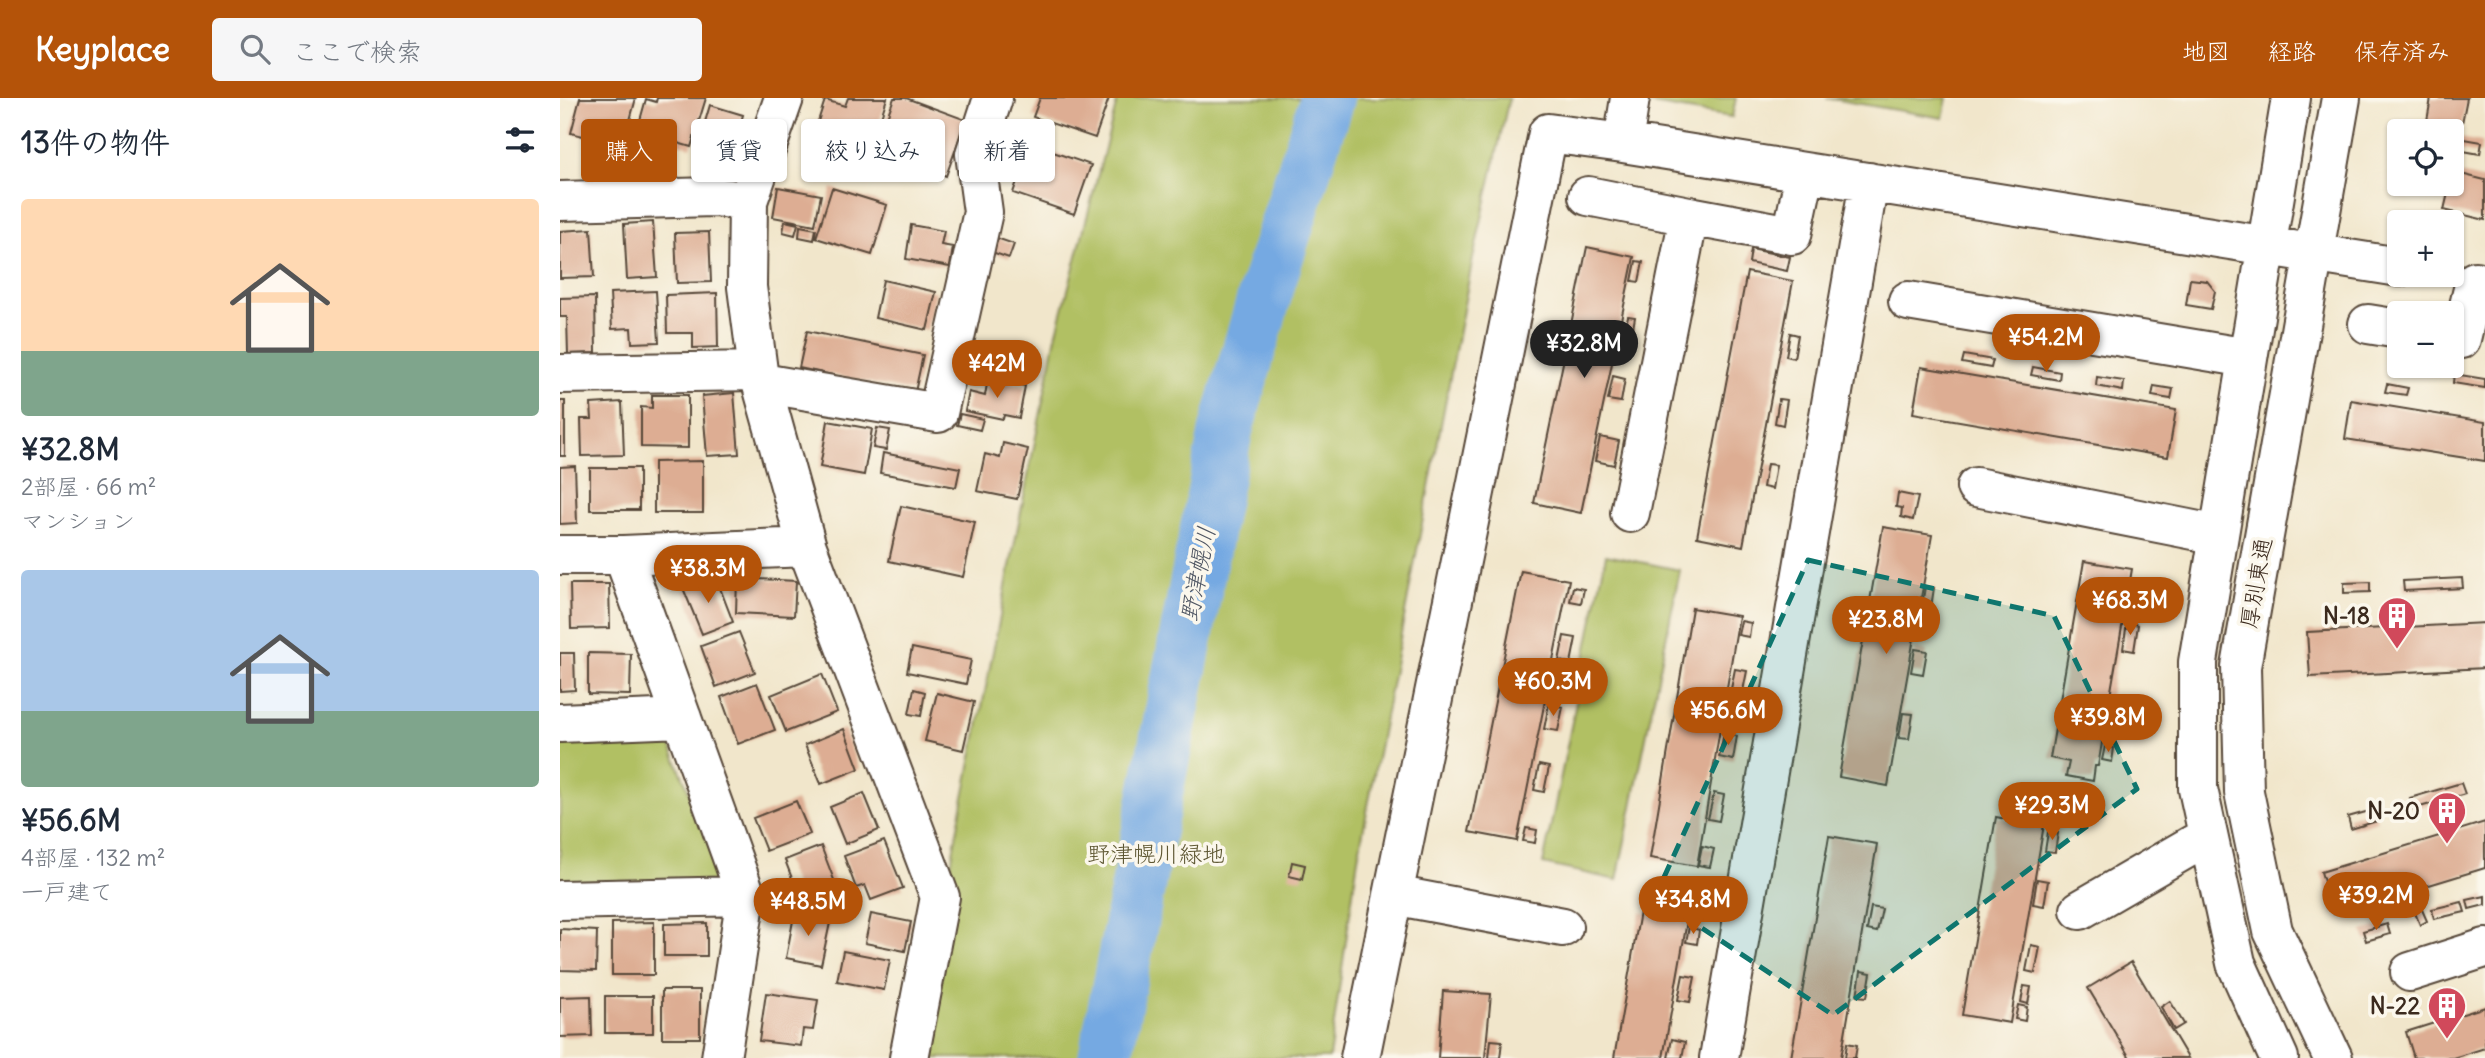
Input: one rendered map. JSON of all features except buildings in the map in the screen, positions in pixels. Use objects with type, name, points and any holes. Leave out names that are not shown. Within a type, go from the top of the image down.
[{"type":"street","points":[[784,98],[748,201],[747,287],[760,377],[807,547],[940,897],[909,1058]]},
{"type":"street","points":[[560,374],[760,377],[938,412],[983,212],[975,154],[993,98]]},
{"type":"street","points":[[1623,143],[1630,98]]},
{"type":"street","name":"厚別東通","points":[[2279,1058],[2236,963],[2198,789],[2198,662],[2291,98]]},
{"type":"street","name":"厚別東通","points":[[2333,1058],[2273,932],[2244,792],[2241,667],[2341,98]]},
{"type":"street","points":[[1360,1058],[1548,133],[2387,265]]},
{"type":"street","points":[[1588,196],[1792,235],[1805,173]]},
{"type":"street","points":[[1719,1058],[1869,182]]},
{"type":"street","points":[[560,201],[714,197],[748,201]]},
{"type":"street","points":[[1630,513],[1689,216]]},
{"type":"street","points":[[2466,340],[2467,279]]},
{"type":"street","points":[[1908,301],[2248,358]]},
{"type":"street","points":[[1976,487],[2219,536]]},
{"type":"street","points":[[560,555],[807,547]]},
{"type":"street","points":[[623,555],[746,896],[720,1058]]},
{"type":"street","points":[[560,723],[682,718]]},
{"type":"street","points":[[2080,910],[2208,836]]},
{"type":"street","points":[[1393,895],[1563,927]]},
{"type":"street","points":[[560,900],[746,896]]},
{"type":"street","points":[[2410,972],[2485,948]]},
{"type":"highlighted area","points":[[1808,560],[2054,616],[2137,789],[1833,1015],[1655,897]]},
{"type":"green space","name":"野津幌川緑地","points":[[1118,98],[1509,98],[1472,263],[1358,858],[1329,1058],[921,1058],[954,847],[1056,336]]},
{"type":"green space","points":[[1615,98],[1736,98],[1732,117]]},
{"type":"green space","points":[[1826,98],[1947,98],[1943,118]]},
{"type":"green space","points":[[1606,555],[1680,570],[1617,880],[1543,864]]},
{"type":"green space","points":[[667,737],[725,882],[560,881],[560,741]]},
{"type":"waterway","name":"野津幌川","points":[[1105,1058],[1226,430],[1269,281],[1327,98]]},
{"type":"place","name":"N-18","points":[[2397,650]]},
{"type":"place","name":"N-20","points":[[2447,845]]},
{"type":"place","name":"N-22","points":[[2447,1040]]}]
